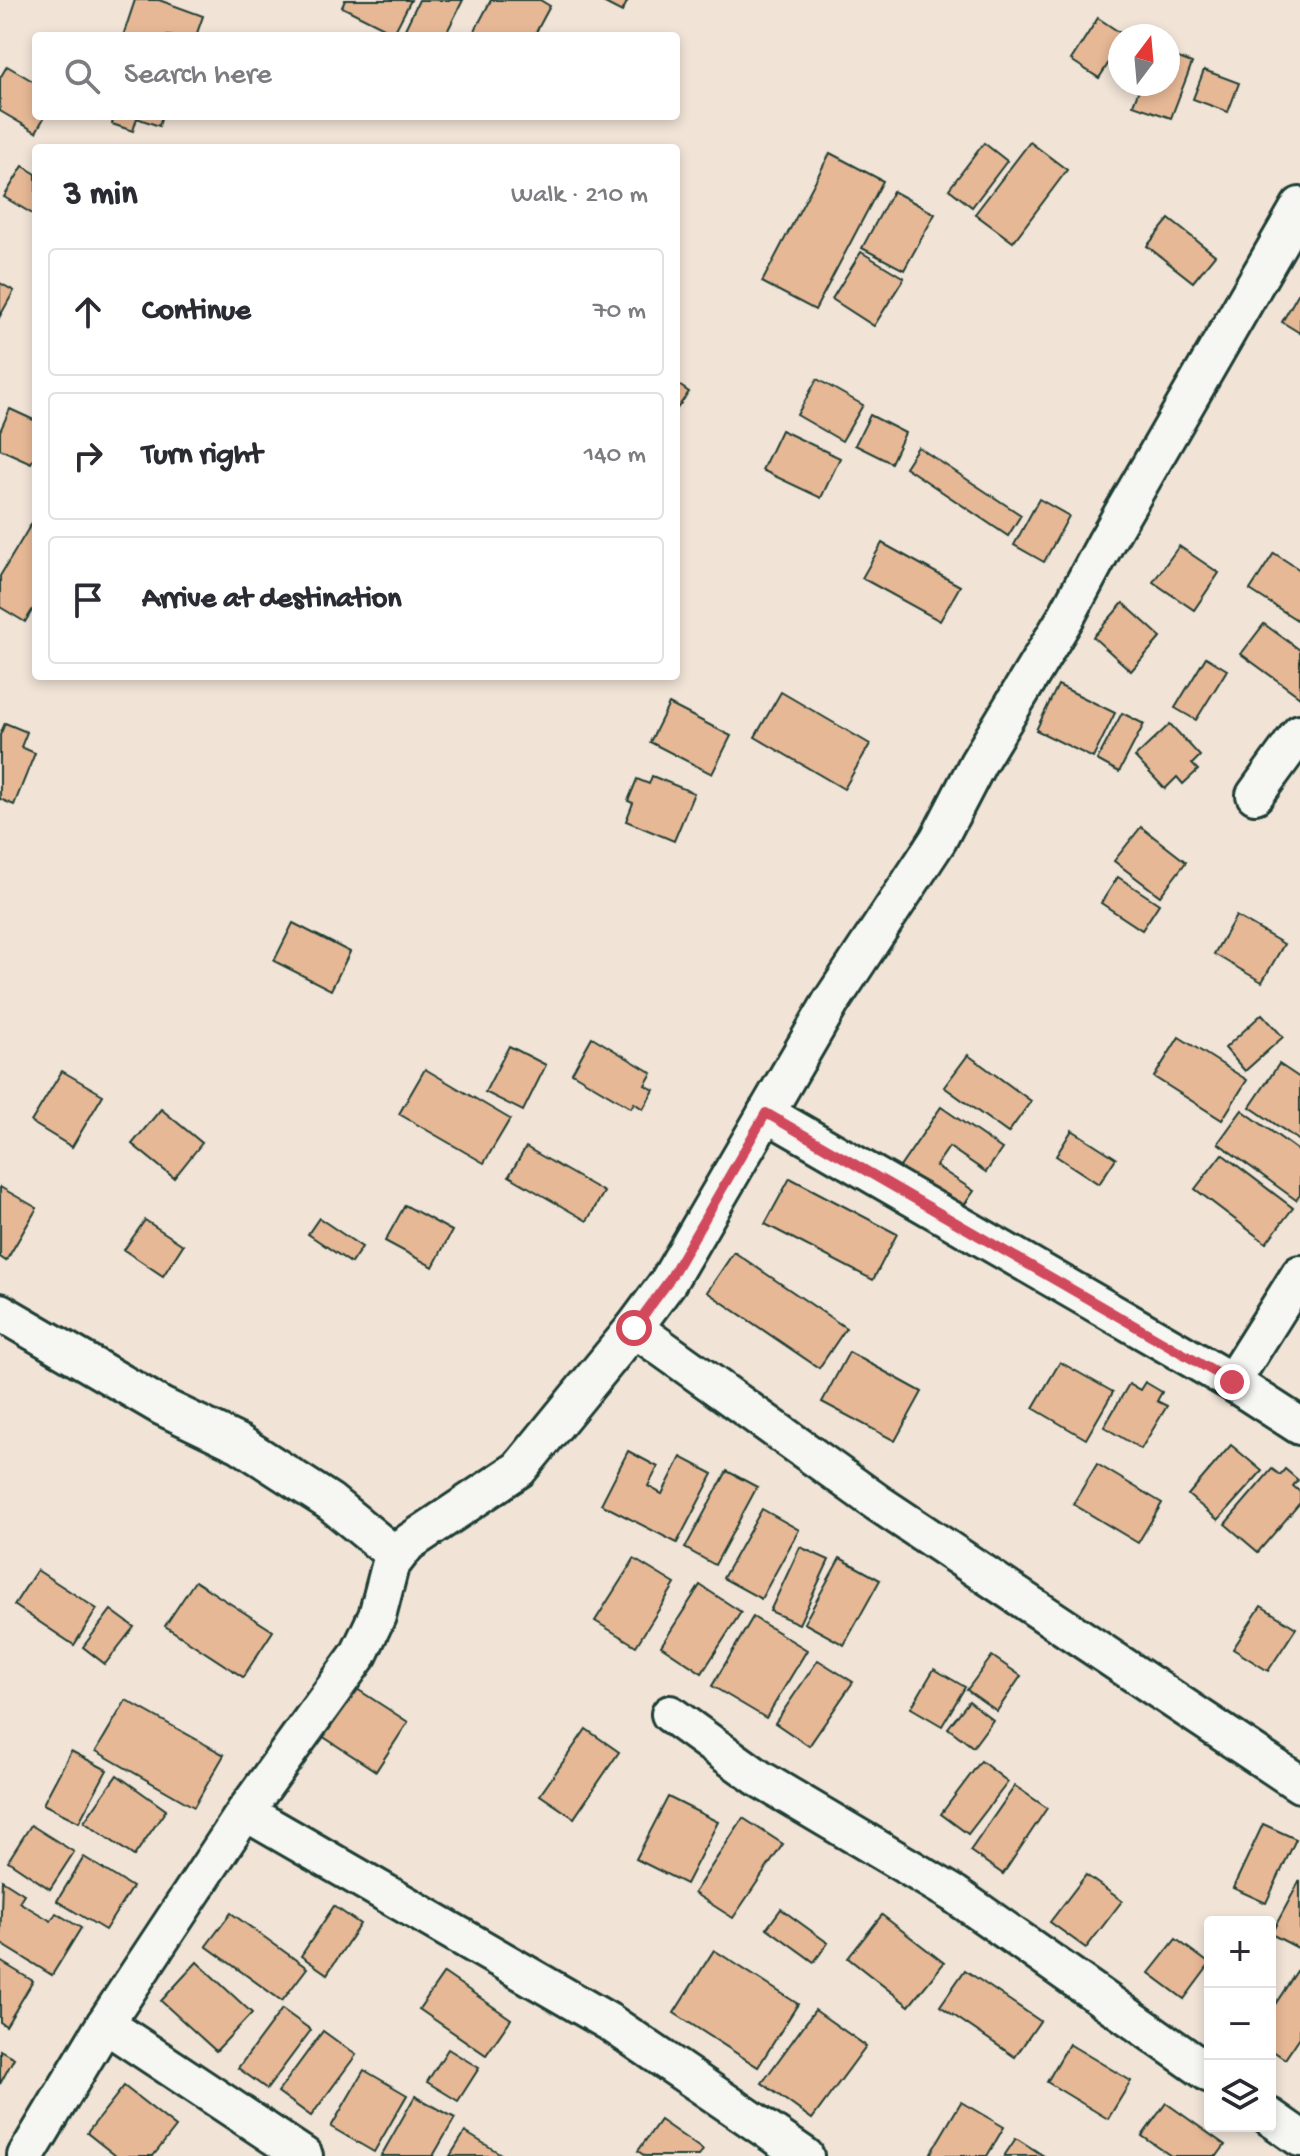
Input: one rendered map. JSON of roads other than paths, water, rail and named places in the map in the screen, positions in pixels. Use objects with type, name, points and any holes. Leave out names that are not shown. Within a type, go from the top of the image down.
[{"type":"street","points":[[26,2156],[105,2024],[245,1812],[359,1654],[377,1616],[390,1566],[396,1556],[408,1543],[519,1469],[668,1282],[831,1002],[938,840],[978,763],[1066,617],[1300,206]]},
{"type":"street","points":[[1255,795],[1300,733]]},
{"type":"street","points":[[766,1113],[1232,1382],[1300,1426]]},
{"type":"street","points":[[1232,1382],[1300,1274]]},
{"type":"street","points":[[0,1312],[136,1392],[261,1457],[330,1502],[396,1556]]},
{"type":"street","points":[[634,1328],[878,1503],[1300,1784]]},
{"type":"street","points":[[670,1714],[760,1779],[954,1894],[1204,2070]]},
{"type":"street","points":[[245,1812],[609,2022],[805,2156]]},
{"type":"street","points":[[105,2024],[304,2156]]},
{"type":"street","points":[[1276,2121],[1300,2138]]}]
